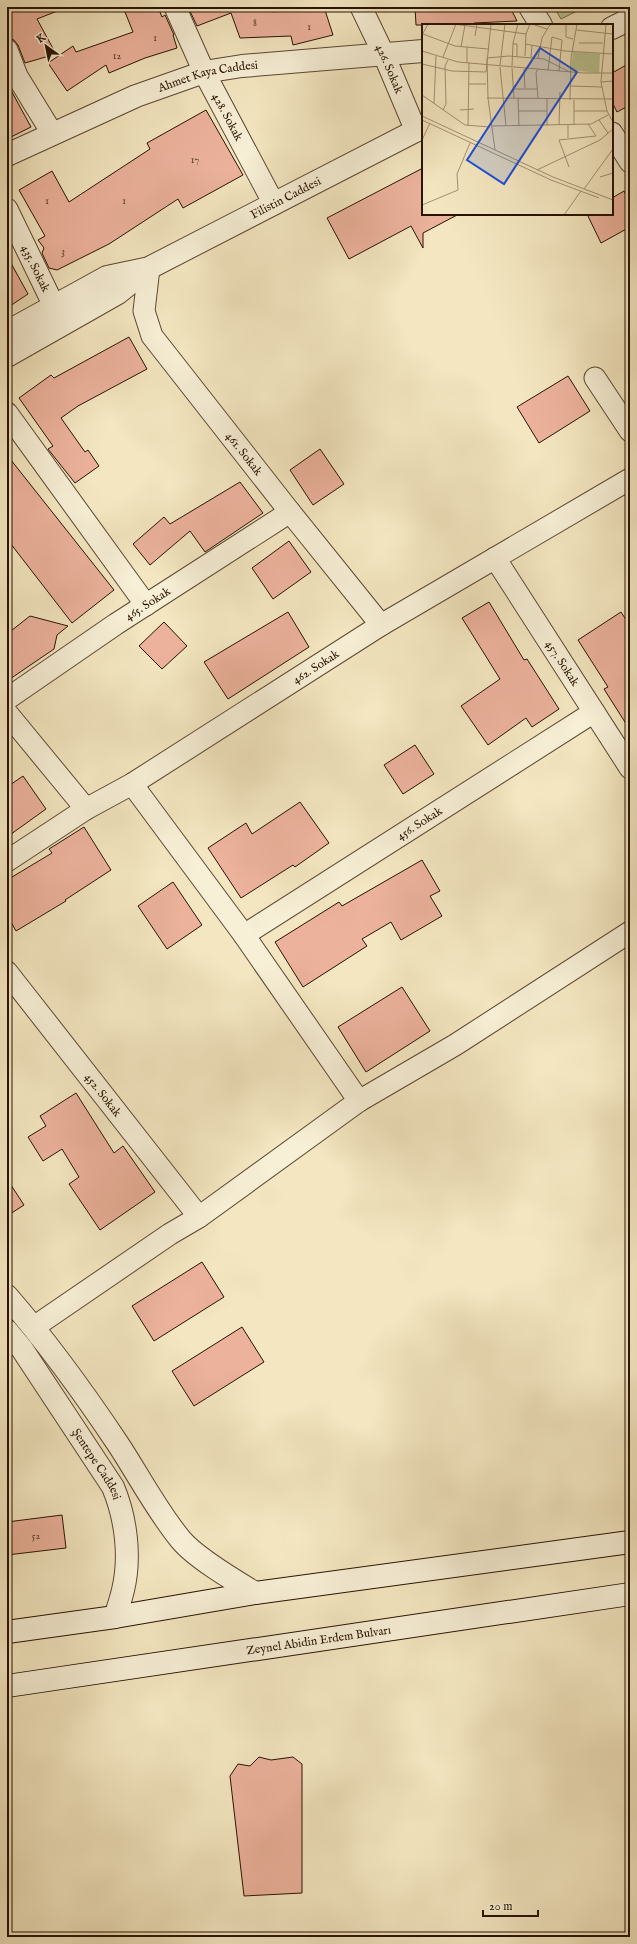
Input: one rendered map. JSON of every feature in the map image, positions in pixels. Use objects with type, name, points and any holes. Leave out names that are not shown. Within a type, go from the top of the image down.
[{"type":"street","name":"428. Sokak","points":[[175,7],[204,72],[274,204]]},
{"type":"street","name":"426. Sokak","points":[[361,7],[419,129]]},
{"type":"street","points":[[530,7],[540,24]]},
{"type":"street","points":[[613,27],[630,18]]},
{"type":"street","points":[[7,50],[17,76],[52,133]]},
{"type":"street","name":"Ahmet Kaya Caddesi","points":[[7,155],[52,133],[136,96],[204,72],[257,64],[422,51]]},
{"type":"street","name":"Filistin Caddesi","points":[[7,356],[118,293],[149,268],[419,129]]},
{"type":"street","points":[[613,135],[630,162]]},
{"type":"street","name":"435. Sokak","points":[[7,209],[54,306]]},
{"type":"street","name":"Filistin Caddesi","points":[[7,332],[107,277],[149,268]]},
{"type":"street","name":"461. Sokak","points":[[149,268],[144,311],[152,336],[381,625]]},
{"type":"street","points":[[595,378],[630,431]]},
{"type":"street","points":[[7,413],[146,605]]},
{"type":"street","name":"462. Sokak","points":[[7,861],[86,809],[132,784],[381,625],[630,480]]},
{"type":"street","name":"465. Sokak","points":[[7,699],[146,605],[290,512]]},
{"type":"street","name":"457. Sokak","points":[[495,558],[630,768]]},
{"type":"street","name":"456. Sokak","points":[[244,935],[594,712]]},
{"type":"street","points":[[7,713],[86,809]]},
{"type":"street","points":[[132,784],[244,935],[359,1101]]},
{"type":"street","points":[[34,1327],[170,1234],[199,1217],[359,1101],[455,1045],[630,932]]},
{"type":"street","name":"452. Sokak","points":[[7,972],[199,1217]]},
{"type":"street","points":[[7,1296],[34,1327],[118,1444],[182,1541],[198,1555],[255,1593]]},
{"type":"street","name":"Şentepe Caddesi","points":[[7,1331],[14,1355],[113,1487],[121,1505],[124,1527],[126,1574],[123,1591],[115,1617]]},
{"type":"street","points":[[7,1632],[115,1617],[255,1593],[630,1542]]},
{"type":"street","name":"Zeynel Abidin Erdem Bulvarı","points":[[7,1686],[630,1594]]},
{"type":"green space","points":[[554,7],[585,7],[561,19]]},
{"type":"building","points":[[7,7],[65,7],[37,19],[56,54],[25,63],[18,45],[14,40],[7,38]]},
{"type":"building","points":[[123,7],[158,7],[162,17],[165,15],[174,35],[177,48],[145,58],[109,73],[106,65],[67,91],[48,63],[73,46],[76,52],[133,32]]},
{"type":"building","points":[[188,7],[271,7],[273,12],[298,7],[324,7],[333,35],[293,45],[291,36],[240,38],[231,13],[197,26]]},
{"type":"building","points":[[415,7],[510,7],[517,21],[474,24],[416,25]]},
{"type":"building","points":[[630,63],[630,105],[617,112],[613,104],[613,72]]},
{"type":"building","points":[[7,83],[31,127],[7,139]]},
{"type":"building","points":[[206,110],[243,175],[183,208],[178,199],[109,244],[57,270],[49,268],[42,253],[44,248],[38,240],[45,236],[19,190],[52,171],[69,202],[150,149],[147,143]]},
{"type":"building","points":[[422,169],[422,215],[457,215],[423,233],[423,248],[411,226],[349,259],[327,218]]},
{"type":"building","points":[[624,191],[630,203],[630,227],[601,243],[587,215],[613,215],[613,197]]},
{"type":"building","points":[[7,256],[28,294],[7,308]]},
{"type":"building","points":[[129,337],[147,369],[78,406],[61,418],[85,452],[88,450],[99,466],[75,483],[48,449],[53,446],[19,398],[51,375],[54,378]]},
{"type":"building","points":[[568,376],[590,411],[539,443],[517,407]]},
{"type":"building","points":[[320,449],[344,484],[313,505],[290,470]]},
{"type":"building","points":[[7,455],[114,590],[72,623],[7,539]]},
{"type":"building","points":[[240,482],[263,513],[205,552],[190,531],[150,565],[133,544],[164,517],[170,524]]},
{"type":"building","points":[[289,541],[311,572],[273,599],[252,568]]},
{"type":"building","points":[[489,602],[524,660],[527,659],[559,709],[532,727],[526,718],[488,745],[461,706],[500,679],[462,618]]},
{"type":"building","points":[[288,612],[309,647],[228,699],[204,662]]},
{"type":"building","points":[[621,612],[630,626],[630,730],[604,689],[608,687],[578,640]]},
{"type":"building","points":[[30,616],[68,626],[57,635],[54,649],[7,681],[7,634]]},
{"type":"building","points":[[164,622],[187,646],[162,669],[139,646]]},
{"type":"building","points":[[415,745],[434,774],[403,794],[384,765]]},
{"type":"building","points":[[23,776],[46,809],[7,837],[7,787]]},
{"type":"building","points":[[300,802],[329,843],[295,867],[293,865],[241,898],[208,848],[246,823],[252,834]]},
{"type":"building","points":[[84,827],[111,870],[65,900],[66,901],[16,931],[7,915],[7,880],[52,853],[49,849]]},
{"type":"building","points":[[422,860],[440,891],[430,896],[442,916],[401,940],[391,922],[362,939],[367,946],[303,987],[275,942],[339,902],[342,906]]},
{"type":"building","points":[[173,882],[202,925],[167,949],[138,906]]},
{"type":"building","points":[[402,987],[430,1031],[366,1072],[338,1027]]},
{"type":"building","points":[[76,1093],[114,1153],[123,1146],[155,1192],[100,1230],[69,1184],[79,1177],[62,1149],[43,1161],[28,1137],[46,1126],[40,1116]]},
{"type":"building","points":[[7,1179],[24,1205],[7,1216]]},
{"type":"building","points":[[202,1262],[224,1297],[154,1341],[132,1306]]},
{"type":"building","points":[[242,1327],[264,1362],[194,1406],[172,1371]]},
{"type":"building","points":[[62,1515],[66,1548],[7,1555],[7,1522]]},
{"type":"building","points":[[259,1757],[271,1760],[293,1757],[302,1764],[302,1893],[244,1896],[230,1776],[238,1764],[250,1766]]}]
